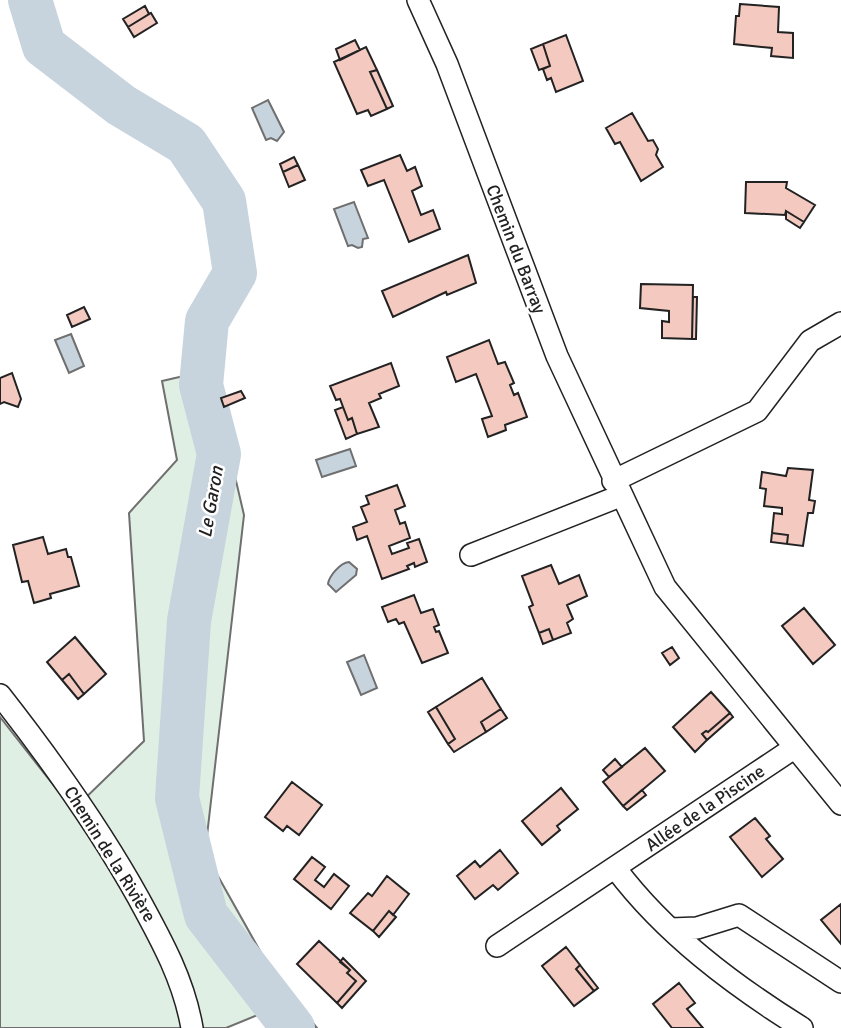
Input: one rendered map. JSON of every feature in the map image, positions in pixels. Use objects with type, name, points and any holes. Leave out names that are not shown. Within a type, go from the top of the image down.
[{"type":"street","name":"Chemin du Barray","points":[[418,0],[447,64],[557,356],[665,587],[841,804]]},
{"type":"street","points":[[471,555],[617,488],[757,411],[810,341],[841,323]]},
{"type":"street","name":"Chemin de la Rivière","points":[[0,695],[44,751],[115,855],[169,954],[189,1010],[192,1028]]},
{"type":"street","name":"Allée de la Piscine","points":[[497,946],[794,748]]},
{"type":"street","points":[[616,869],[634,893],[713,965],[802,1028]]},
{"type":"street","points":[[671,929],[697,928],[739,915],[841,982]]},
{"type":"green space","points":[[210,370],[244,515],[205,853],[269,967],[317,1028],[269,1028],[260,1014],[226,1028],[0,1028],[0,717],[73,810],[144,741],[129,513],[177,460],[162,381]]},
{"type":"shaded area","points":[[268,100],[284,132],[277,141],[271,138],[266,140],[252,108]]},
{"type":"shaded area","points":[[354,202],[368,238],[363,239],[362,247],[358,248],[348,246],[334,209]]},
{"type":"shaded area","points":[[71,334],[84,366],[69,373],[55,340]]},
{"type":"shaded area","points":[[350,449],[356,466],[322,477],[316,460]]},
{"type":"shaded area","points":[[349,562],[357,569],[356,575],[336,592],[328,584],[329,581],[339,567]]},
{"type":"shaded area","points":[[364,655],[377,688],[361,695],[347,662]]},
{"type":"building","points":[[740,4],[779,7],[778,32],[793,33],[793,58],[771,56],[772,48],[734,44],[736,16],[739,16]]},
{"type":"building","points":[[145,6],[149,14],[128,27],[123,19]]},
{"type":"building","points":[[151,13],[157,23],[134,37],[128,27]]},
{"type":"building","points":[[566,35],[583,81],[556,92],[551,78],[547,80],[543,69],[550,66],[543,44]]},
{"type":"building","points":[[355,40],[360,50],[340,60],[336,49]]},
{"type":"building","points":[[543,44],[550,66],[539,70],[531,49]]},
{"type":"building","points":[[366,47],[377,70],[370,72],[387,109],[371,116],[368,110],[357,114],[334,62]]},
{"type":"building","points":[[377,70],[393,106],[387,109],[370,72]]},
{"type":"building","points":[[632,113],[648,141],[653,140],[658,149],[656,155],[663,167],[641,181],[620,142],[615,144],[606,128]]},
{"type":"building","points":[[400,155],[407,171],[415,167],[422,186],[412,191],[421,215],[433,210],[440,229],[409,242],[384,180],[368,186],[361,170]]},
{"type":"building","points":[[294,157],[298,165],[283,172],[280,164]]},
{"type":"building","points":[[298,165],[305,180],[289,187],[283,172]]},
{"type":"building","points":[[746,182],[787,182],[786,188],[815,205],[804,222],[786,211],[785,215],[745,213]]},
{"type":"building","points":[[786,211],[804,222],[800,228],[786,219]]},
{"type":"building","points":[[468,255],[476,283],[447,295],[446,292],[393,317],[382,291]]},
{"type":"building","points":[[641,284],[693,285],[692,339],[662,338],[662,321],[669,322],[669,311],[640,308]]},
{"type":"building","points":[[693,297],[697,297],[696,339],[692,339]]},
{"type":"building","points":[[84,307],[90,319],[72,327],[67,315]]},
{"type":"building","points":[[489,340],[498,364],[505,362],[514,383],[510,385],[514,395],[518,393],[527,417],[505,425],[506,430],[488,437],[482,419],[492,416],[476,374],[456,382],[447,357]]},
{"type":"building","points":[[391,363],[399,386],[379,394],[381,398],[369,403],[379,427],[357,434],[352,418],[348,420],[340,399],[336,400],[330,386]]},
{"type":"building","points":[[12,373],[21,399],[18,407],[4,402],[0,404],[0,378]]},
{"type":"building","points":[[241,391],[245,398],[224,407],[221,398]]},
{"type":"building","points":[[343,407],[348,420],[352,418],[357,434],[346,439],[335,410]]},
{"type":"building","points":[[788,468],[813,470],[809,500],[815,501],[813,513],[808,513],[803,546],[787,544],[788,535],[772,533],[774,513],[782,514],[782,508],[764,506],[766,489],[760,488],[762,472],[786,476]]},
{"type":"building","points":[[397,485],[405,506],[395,510],[400,524],[405,522],[410,538],[389,546],[392,554],[409,548],[407,543],[419,539],[427,562],[415,567],[414,563],[407,566],[409,569],[382,579],[367,536],[357,540],[353,527],[367,522],[361,507],[369,504],[366,496]]},
{"type":"building","points":[[772,533],[788,535],[787,544],[771,542]]},
{"type":"building","points":[[43,537],[48,554],[66,549],[79,586],[50,594],[51,598],[34,603],[28,581],[22,582],[13,545]]},
{"type":"building","points":[[551,565],[559,584],[579,575],[587,596],[567,605],[573,619],[567,623],[571,633],[553,640],[549,629],[539,633],[529,607],[533,605],[522,576]]},
{"type":"building","points":[[414,595],[421,613],[433,609],[439,625],[434,627],[436,632],[439,631],[448,653],[422,663],[404,622],[399,624],[396,619],[388,622],[382,607]]},
{"type":"building","points":[[804,608],[835,645],[813,664],[782,626]]},
{"type":"building","points":[[549,629],[553,640],[543,644],[539,633]]},
{"type":"building","points":[[75,637],[106,674],[84,694],[69,674],[62,680],[47,662]]},
{"type":"building","points":[[672,647],[679,658],[670,665],[662,653]]},
{"type":"building","points":[[69,674],[84,694],[78,699],[62,680]]},
{"type":"building","points":[[482,678],[501,709],[481,722],[486,732],[454,752],[448,744],[455,739],[436,707]]},
{"type":"building","points":[[711,692],[730,713],[702,734],[707,740],[695,752],[673,727]]},
{"type":"building","points":[[436,707],[455,739],[448,744],[428,712]]},
{"type":"building","points":[[501,709],[507,718],[486,732],[481,722]]},
{"type":"building","points":[[730,713],[733,717],[707,740],[702,734]]},
{"type":"building","points":[[645,748],[665,771],[623,806],[603,782]]},
{"type":"building","points":[[615,759],[622,767],[609,777],[603,770]]},
{"type":"building","points":[[292,782],[322,805],[299,835],[287,826],[283,831],[265,817]]},
{"type":"building","points":[[561,788],[578,809],[557,826],[560,830],[542,845],[522,821]]},
{"type":"building","points":[[642,790],[646,795],[627,810],[623,806]]},
{"type":"building","points":[[755,818],[770,836],[766,839],[783,859],[762,877],[730,837]]},
{"type":"building","points":[[500,850],[518,873],[498,890],[493,885],[475,899],[457,876],[475,861],[480,867]]},
{"type":"building","points":[[312,857],[325,867],[315,880],[324,887],[334,874],[349,886],[331,909],[294,879]]},
{"type":"building","points":[[387,876],[409,894],[393,915],[389,911],[373,931],[350,913],[368,893],[372,896]]},
{"type":"building","points":[[841,904],[841,944],[821,920]]},
{"type":"building","points":[[389,911],[396,917],[379,937],[373,931]]},
{"type":"building","points":[[319,941],[350,970],[347,973],[356,981],[337,1003],[297,964]]},
{"type":"building","points":[[566,947],[580,965],[576,969],[594,991],[574,1006],[542,966]]},
{"type":"building","points":[[343,958],[366,981],[342,1008],[337,1003],[356,981],[347,973],[350,970],[340,962]]},
{"type":"building","points":[[580,965],[598,988],[594,991],[576,969]]},
{"type":"building","points":[[679,983],[695,1003],[687,1009],[703,1028],[672,1028],[653,1004]]},
{"type":"waterway","name":"Le Garon","points":[[30,0],[44,46],[121,105],[186,144],[224,201],[235,273],[207,321],[201,385],[219,454],[189,621],[177,798],[206,915],[293,1028]]}]
